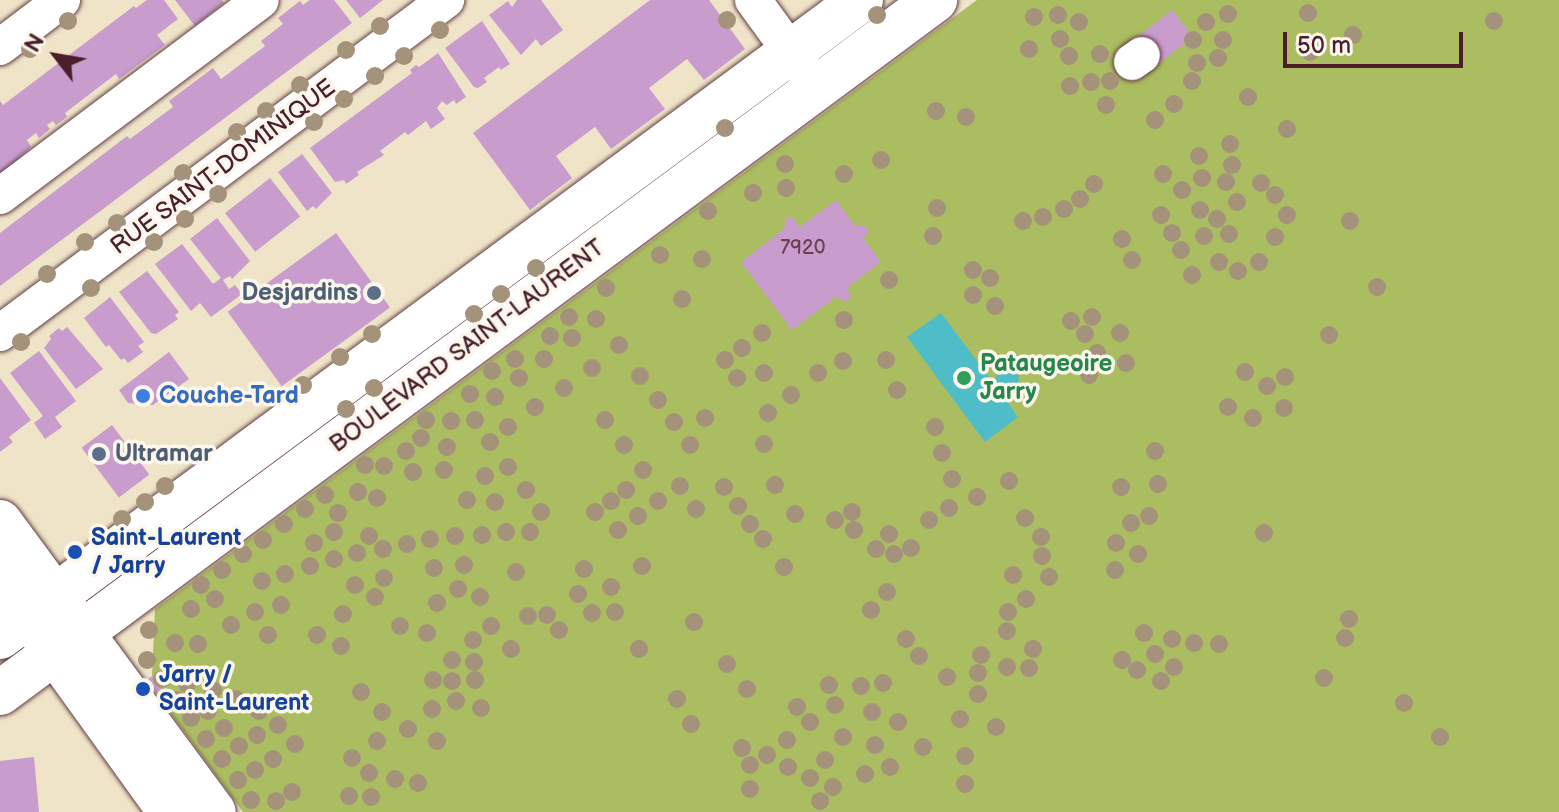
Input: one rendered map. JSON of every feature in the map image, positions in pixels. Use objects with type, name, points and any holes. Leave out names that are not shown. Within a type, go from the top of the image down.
[{"type":"main road","name":"BOULEVARD SAINT-LAURENT","points":[[0,693],[595,224],[791,52],[861,0]]},
{"type":"main road","name":"BOULEVARD SAINT-LAURENT","points":[[27,616],[595,224],[816,88],[935,0]]},
{"type":"main road","points":[[0,522],[27,616]]},
{"type":"main road","points":[[0,576],[27,616],[67,643],[214,812]]},
{"type":"main road","points":[[67,643],[170,812]]},
{"type":"street","points":[[0,47],[24,11],[62,0]]},
{"type":"street","points":[[0,196],[261,0]]},
{"type":"street","name":"RUE SAINT-DOMINIQUE","points":[[0,333],[446,0]]},
{"type":"street","points":[[753,0],[816,88]]},
{"type":"green space","points":[[977,0],[1559,0],[1559,812],[243,812],[156,693],[162,689],[152,676],[155,609]]},
{"type":"water","name":"Pataugeoire Jarry","points":[[941,313],[991,380],[1007,369],[1019,376],[1018,385],[1004,397],[1018,417],[985,442],[907,337]]},
{"type":"building","points":[[147,0],[164,0],[178,19],[157,35],[165,45],[119,79],[116,74],[65,113],[67,117],[56,125],[53,121],[47,125],[50,129],[39,138],[36,133],[27,140],[31,147],[0,176],[0,101],[3,105],[134,6],[136,8]]},
{"type":"building","points":[[175,0],[222,0],[224,3],[195,26]]},
{"type":"building","points":[[310,0],[334,0],[352,23],[0,286],[0,233],[127,136],[130,139],[173,107],[169,101],[213,68],[221,79],[265,46],[261,41],[283,24],[278,18],[300,1],[303,5]]},
{"type":"building","points":[[346,0],[383,0],[360,18]]},
{"type":"building","points":[[517,0],[541,0],[563,30],[541,46],[536,39],[521,55],[489,15],[508,1],[512,7]]},
{"type":"building","points":[[650,0],[709,0],[745,49],[704,80],[687,59],[649,88],[665,109],[611,149],[595,127],[556,156],[572,178],[530,210],[473,133]]},
{"type":"building","points":[[1172,10],[1193,37],[1153,68],[1132,41]]},
{"type":"building","points":[[482,21],[510,64],[501,70],[499,67],[484,78],[487,82],[478,88],[474,87],[445,48]]},
{"type":"building","points":[[438,53],[466,97],[456,104],[454,100],[447,105],[442,101],[437,108],[445,119],[431,129],[426,121],[408,135],[405,132],[380,151],[384,155],[357,172],[359,175],[346,184],[344,180],[335,182],[310,148],[412,73],[410,70],[416,65],[419,67]]},
{"type":"building","points":[[302,154],[332,193],[316,209],[313,206],[307,211],[278,172]]},
{"type":"building","points":[[270,178],[300,217],[255,252],[225,213]]},
{"type":"building","points":[[836,200],[855,226],[866,226],[868,234],[863,238],[881,262],[847,288],[851,296],[847,302],[836,297],[792,330],[741,262],[784,229],[786,218],[792,217],[800,227]]},
{"type":"building","points":[[217,218],[250,261],[232,279],[230,276],[223,280],[229,289],[235,285],[242,294],[211,317],[200,303],[191,311],[155,264],[182,244],[213,284],[221,278],[190,239]]},
{"type":"building","points":[[336,233],[390,307],[282,386],[228,312]]},
{"type":"building","points":[[147,271],[179,312],[175,315],[178,319],[156,334],[151,333],[119,292]]},
{"type":"building","points":[[110,297],[144,342],[138,346],[143,352],[128,363],[124,358],[121,360],[109,345],[106,347],[84,318]]},
{"type":"building","points":[[67,327],[103,369],[76,389],[44,348],[51,339],[49,336],[59,328],[62,331]]},
{"type":"building","points":[[39,351],[76,401],[55,417],[62,427],[45,439],[34,423],[43,416],[10,373]]},
{"type":"building","points":[[169,352],[189,379],[153,405],[128,403],[119,390]]},
{"type":"building","points":[[0,378],[31,420],[9,437],[13,442],[0,452]]},
{"type":"building","points":[[112,425],[149,475],[119,497],[82,448]]},
{"type":"building","points":[[152,676],[162,689],[156,693],[146,680]]},
{"type":"building","points":[[34,757],[39,812],[0,812],[0,761]]},
{"type":"place","name":"Desjardins","points":[[374,293]]},
{"type":"place","name":"Pataugeoire Jarry","points":[[964,378]]},
{"type":"place","name":"Couche-Tard","points":[[143,396]]},
{"type":"place","name":"Ultramar","points":[[99,454]]},
{"type":"place","name":"Saint-Laurent / Jarry","points":[[75,552]]},
{"type":"place","name":"Jarry / Saint-Laurent","points":[[143,689]]}]
